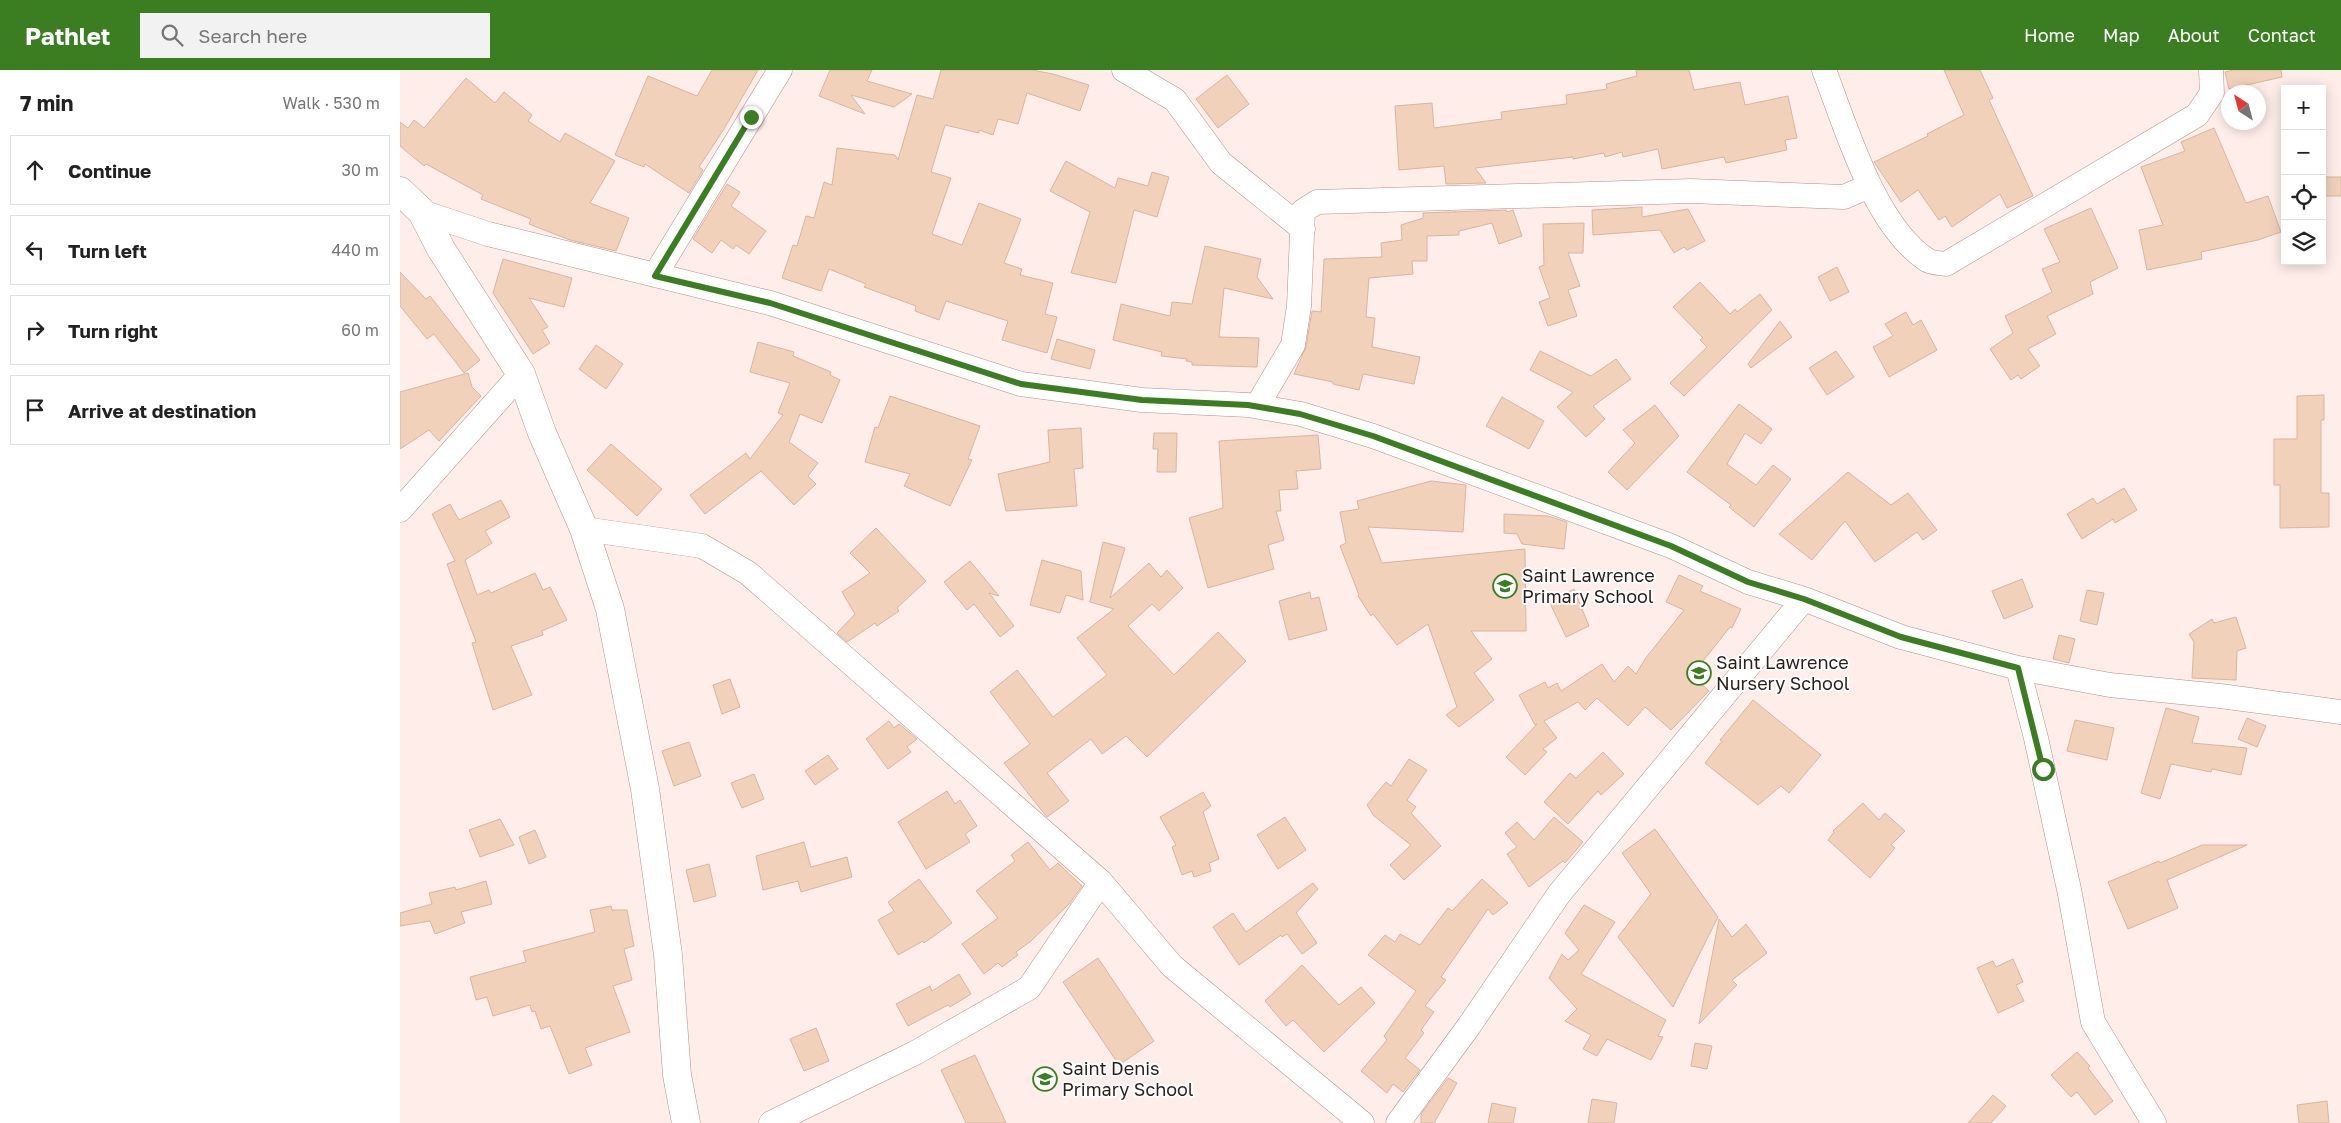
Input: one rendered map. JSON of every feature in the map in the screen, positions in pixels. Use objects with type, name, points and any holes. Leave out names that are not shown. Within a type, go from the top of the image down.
[{"type":"street","points":[[655,276],[780,70]]},
{"type":"street","points":[[1124,70],[1175,100],[1221,163],[1302,229]]},
{"type":"street","points":[[1824,70],[1869,186],[1897,232],[1928,261],[1946,264],[2197,114],[2212,93],[2212,70]]},
{"type":"street","points":[[1257,406],[1293,345],[1300,306],[1303,211],[1317,202],[1331,200],[1691,191],[1844,197],[1869,186]]},
{"type":"street","points":[[400,191],[422,212],[440,249],[521,374],[542,433],[584,529],[610,609],[645,789],[668,954],[677,1075],[686,1123]]},
{"type":"street","points":[[422,212],[488,234],[770,303],[1021,384],[1142,400],[1257,406],[1300,414],[1373,436],[1671,546],[1748,582],[1804,599],[1901,637],[2018,668],[2110,685],[2220,696],[2341,712]]},
{"type":"street","points":[[400,510],[521,374]]},
{"type":"street","points":[[584,529],[702,546],[748,573],[1101,882],[1172,966],[1362,1123]]},
{"type":"street","points":[[1398,1123],[1469,1026],[1559,894],[1804,599]]},
{"type":"street","points":[[2018,668],[2036,738],[2070,894],[2093,1022],[2154,1123]]},
{"type":"street","points":[[771,1123],[915,1053],[1028,988],[1101,882]]},
{"type":"building","points":[[712,70],[758,70],[724,129],[699,167],[703,170],[689,193],[645,164],[644,167],[615,155],[648,76],[697,96]]},
{"type":"building","points":[[830,70],[872,70],[867,81],[912,94],[894,107],[851,95],[865,114],[819,96]]},
{"type":"building","points":[[941,70],[1032,70],[1089,85],[1080,111],[1027,93],[1018,124],[998,119],[993,135],[979,130],[979,133],[945,125],[931,172],[951,178],[932,234],[962,245],[979,203],[1021,219],[1004,263],[1022,269],[1020,275],[1053,283],[1045,314],[1057,317],[1047,353],[1002,340],[1008,321],[946,301],[939,320],[915,311],[916,306],[864,287],[866,284],[829,269],[821,291],[782,278],[793,245],[797,246],[806,216],[814,218],[824,182],[832,185],[837,148],[895,155],[898,160],[917,95],[933,99]]},
{"type":"building","points":[[1636,70],[1689,70],[1694,90],[1740,82],[1745,105],[1788,96],[1797,138],[1785,140],[1787,150],[1726,163],[1724,157],[1662,169],[1658,149],[1623,157],[1622,152],[1605,157],[1604,153],[1573,159],[1573,157],[1475,168],[1486,183],[1446,184],[1444,166],[1399,170],[1395,106],[1432,103],[1434,128],[1502,119],[1501,112],[1567,104],[1566,95],[1607,89],[1606,84],[1637,76]]},
{"type":"building","points":[[1944,70],[1980,70],[1993,98],[1989,100],[2033,196],[2007,208],[2000,194],[1952,227],[1945,216],[1939,220],[1918,190],[1901,202],[1874,162],[1928,136],[1927,134],[1964,115]]},
{"type":"building","points":[[2234,70],[2281,70],[2282,77],[2247,85],[2228,85],[2225,72]]},
{"type":"building","points":[[1227,75],[1249,104],[1218,128],[1196,99]]},
{"type":"building","points":[[466,78],[495,103],[504,92],[532,115],[528,121],[560,142],[565,133],[615,161],[590,203],[629,218],[616,251],[570,240],[529,224],[531,219],[481,199],[483,195],[426,164],[424,166],[400,146],[400,122],[408,128],[414,120],[424,128]]},
{"type":"building","points":[[2214,128],[2246,203],[2268,196],[2281,232],[2258,240],[2201,252],[2202,259],[2147,270],[2139,230],[2163,225],[2141,167],[2185,151],[2181,142]]},
{"type":"building","points":[[1066,161],[1115,188],[1118,178],[1148,186],[1152,172],[1169,177],[1157,217],[1134,210],[1116,283],[1071,273],[1090,212],[1050,191]]},
{"type":"building","points":[[2326,177],[2341,177],[2341,196],[2326,196]]},
{"type":"building","points":[[727,184],[740,192],[731,206],[766,231],[749,254],[736,245],[733,249],[721,240],[712,253],[693,239]]},
{"type":"building","points":[[1642,207],[1642,217],[1688,209],[1705,241],[1687,250],[1684,247],[1674,253],[1660,230],[1593,235],[1592,210]]},
{"type":"building","points":[[2091,208],[2118,268],[2090,282],[2093,294],[2047,316],[2056,334],[2028,349],[2040,366],[2021,379],[2018,375],[2011,380],[1990,349],[2013,333],[2005,316],[2052,292],[2042,269],[2060,262],[2044,229]]},
{"type":"building","points":[[1506,210],[1507,212],[1513,210],[1522,236],[1499,244],[1492,223],[1459,231],[1459,235],[1427,236],[1427,261],[1412,261],[1413,274],[1369,278],[1366,317],[1375,318],[1372,347],[1420,357],[1414,384],[1363,374],[1359,390],[1333,384],[1333,382],[1294,374],[1306,347],[1312,311],[1321,312],[1324,259],[1382,257],[1381,243],[1402,240],[1401,225],[1423,218],[1423,213]]},
{"type":"building","points":[[1584,223],[1583,253],[1568,253],[1580,286],[1568,290],[1577,316],[1548,326],[1539,302],[1550,298],[1539,267],[1544,265],[1543,224]]},
{"type":"building","points":[[1205,246],[1261,259],[1257,277],[1273,299],[1224,288],[1219,337],[1259,338],[1257,367],[1192,365],[1192,362],[1186,361],[1187,359],[1161,356],[1162,352],[1113,340],[1121,304],[1170,316],[1172,302],[1192,304]]},
{"type":"building","points":[[503,259],[572,278],[564,307],[529,298],[548,327],[542,330],[550,343],[533,354],[493,293]]},
{"type":"building","points":[[1837,267],[1849,292],[1830,301],[1818,277]]},
{"type":"building","points":[[400,272],[426,299],[430,296],[480,360],[464,373],[434,334],[427,339],[400,306]]},
{"type":"building","points":[[1700,282],[1730,314],[1735,309],[1737,312],[1760,294],[1772,310],[1684,396],[1670,383],[1707,347],[1700,340],[1703,338],[1673,307]]},
{"type":"building","points":[[1906,312],[1913,325],[1921,320],[1937,350],[1889,377],[1873,347],[1893,336],[1885,324]]},
{"type":"building","points":[[1780,321],[1792,337],[1751,368],[1748,364]]},
{"type":"building","points":[[1057,339],[1095,350],[1090,369],[1051,359]]},
{"type":"building","points":[[758,342],[794,352],[793,356],[831,372],[830,375],[840,380],[822,423],[800,414],[789,442],[818,463],[808,476],[816,484],[794,505],[761,471],[705,514],[690,495],[746,453],[750,459],[783,415],[778,413],[790,383],[750,372]]},
{"type":"building","points":[[596,345],[623,364],[606,389],[579,369]]},
{"type":"building","points":[[1540,351],[1591,376],[1616,359],[1631,379],[1593,406],[1605,419],[1586,437],[1557,407],[1573,392],[1530,370]]},
{"type":"building","points":[[1836,351],[1854,377],[1827,395],[1809,368]]},
{"type":"building","points":[[468,373],[472,387],[481,396],[439,441],[429,430],[400,449],[400,392]]},
{"type":"building","points":[[2324,395],[2324,420],[2321,420],[2321,493],[2329,493],[2329,527],[2280,528],[2280,485],[2274,485],[2274,439],[2297,439],[2297,396]]},
{"type":"building","points":[[890,396],[980,426],[968,459],[972,460],[950,506],[904,486],[910,474],[865,462],[875,427],[878,428]]},
{"type":"building","points":[[1502,397],[1544,421],[1529,449],[1486,426]]},
{"type":"building","points":[[1739,404],[1772,429],[1761,444],[1745,433],[1727,464],[1756,485],[1773,465],[1791,479],[1754,527],[1729,507],[1731,505],[1687,472]]},
{"type":"building","points":[[1655,405],[1679,436],[1627,490],[1608,472],[1635,443],[1623,430]]},
{"type":"building","points":[[1081,428],[1083,468],[1074,469],[1077,506],[1006,511],[998,474],[1050,462],[1048,430]]},
{"type":"building","points":[[1154,433],[1177,433],[1176,472],[1157,472],[1158,449],[1153,449]]},
{"type":"building","points":[[1318,435],[1321,469],[1296,471],[1298,489],[1279,490],[1281,511],[1276,511],[1284,540],[1268,545],[1274,569],[1208,588],[1189,518],[1223,508],[1219,441]]},
{"type":"building","points":[[611,444],[662,489],[637,516],[587,470]]},
{"type":"building","points":[[1848,472],[1891,505],[1908,493],[1937,530],[1923,540],[1917,532],[1875,562],[1845,521],[1812,560],[1779,534]]},
{"type":"building","points":[[1431,481],[1466,485],[1463,532],[1368,527],[1382,563],[1525,549],[1526,631],[1471,631],[1492,659],[1474,673],[1494,700],[1459,727],[1446,715],[1457,707],[1428,624],[1397,645],[1373,614],[1371,616],[1358,596],[1340,546],[1346,543],[1340,512],[1359,509],[1357,501]]},
{"type":"building","points":[[2124,488],[2137,510],[2115,523],[2113,519],[2082,539],[2067,514],[2093,498],[2097,504]]},
{"type":"building","points":[[501,500],[510,517],[485,531],[492,543],[465,560],[477,595],[489,590],[491,593],[535,573],[543,590],[550,587],[567,620],[542,631],[543,635],[511,646],[532,695],[493,710],[472,643],[476,642],[447,564],[455,561],[432,514],[450,504],[459,520]]},
{"type":"building","points":[[1504,514],[1548,516],[1567,522],[1564,549],[1522,544],[1517,534],[1504,533]]},
{"type":"building","points":[[876,528],[926,581],[897,608],[899,611],[877,626],[875,623],[847,642],[837,633],[855,614],[842,592],[870,573],[850,553]]},
{"type":"building","points":[[1103,542],[1125,548],[1110,598],[1149,563],[1161,577],[1167,570],[1183,588],[1159,611],[1152,604],[1128,626],[1174,675],[1218,632],[1246,661],[1147,757],[1126,736],[1102,754],[1091,739],[1047,773],[1069,801],[1047,817],[1004,763],[1030,744],[990,692],[1017,670],[1053,717],[1107,675],[1077,638],[1114,609],[1090,602]]},
{"type":"building","points":[[1042,560],[1081,571],[1083,600],[1066,595],[1060,613],[1030,605]]},
{"type":"building","points":[[970,561],[999,596],[989,593],[1014,626],[1000,637],[974,604],[967,610],[944,582]]},
{"type":"building","points":[[1679,575],[1703,586],[1700,591],[1741,609],[1732,628],[1730,627],[1692,675],[1709,691],[1671,730],[1645,707],[1628,726],[1597,698],[1585,710],[1578,702],[1544,721],[1557,738],[1543,749],[1547,752],[1525,775],[1506,757],[1537,724],[1535,725],[1519,695],[1545,682],[1548,688],[1557,683],[1561,691],[1602,664],[1614,682],[1628,666],[1636,674],[1645,659],[1684,610],[1666,602]]},
{"type":"building","points":[[2022,579],[2033,607],[2004,619],[1992,591]]},
{"type":"building","points":[[1574,589],[1589,626],[1566,637],[1549,601]]},
{"type":"building","points":[[2087,590],[2104,593],[2097,625],[2080,621]]},
{"type":"building","points":[[1310,592],[1311,599],[1319,597],[1327,630],[1289,640],[1279,601]]},
{"type":"building","points":[[2236,617],[2246,648],[2237,651],[2236,680],[2192,678],[2194,642],[2189,634],[2212,619],[2214,623]]},
{"type":"building","points":[[2059,635],[2075,639],[2069,663],[2053,659]]},
{"type":"building","points":[[730,679],[740,707],[722,714],[713,685]]},
{"type":"building","points":[[1753,700],[1821,755],[1789,793],[1781,786],[1758,805],[1705,763],[1722,741],[1720,740]]},
{"type":"building","points":[[2166,708],[2199,717],[2192,743],[2247,748],[2241,775],[2212,769],[2211,772],[2171,764],[2160,799],[2141,793]]},
{"type":"building","points":[[2247,718],[2266,726],[2257,747],[2238,739]]},
{"type":"building","points":[[2075,720],[2114,728],[2107,760],[2067,751]]},
{"type":"building","points":[[889,721],[894,728],[899,724],[917,739],[907,747],[911,752],[888,769],[866,739]]},
{"type":"building","points":[[689,742],[701,776],[674,786],[662,751]]},
{"type":"building","points":[[1603,752],[1624,774],[1601,795],[1598,791],[1568,824],[1544,802],[1570,773],[1576,778]]},
{"type":"building","points":[[828,755],[838,769],[815,785],[805,771]]},
{"type":"building","points":[[1409,759],[1427,770],[1407,800],[1416,807],[1411,813],[1441,846],[1404,880],[1390,865],[1411,845],[1374,816],[1367,805],[1386,782],[1391,786]]},
{"type":"building","points":[[754,774],[764,799],[742,808],[731,783]]},
{"type":"building","points":[[947,791],[955,804],[960,800],[977,826],[965,834],[970,842],[926,869],[898,822]]},
{"type":"building","points":[[1203,792],[1211,806],[1203,812],[1219,859],[1209,863],[1211,871],[1194,877],[1192,871],[1182,875],[1172,847],[1176,845],[1160,817]]},
{"type":"building","points":[[1863,803],[1879,820],[1885,813],[1905,831],[1891,845],[1895,848],[1870,878],[1828,840],[1833,831]]},
{"type":"building","points":[[1285,817],[1306,850],[1278,869],[1257,835]]},
{"type":"building","points":[[1554,817],[1583,842],[1565,863],[1563,861],[1529,887],[1507,854],[1517,847],[1505,833],[1517,822],[1534,840]]},
{"type":"building","points":[[500,819],[514,845],[480,857],[469,830]]},
{"type":"building","points":[[1655,829],[1718,917],[1673,1007],[1618,937],[1651,894],[1622,853]]},
{"type":"building","points":[[535,830],[546,857],[529,864],[519,837]]},
{"type":"building","points":[[804,842],[811,867],[847,857],[852,877],[801,892],[798,881],[763,890],[756,856]]},
{"type":"building","points":[[1028,842],[1050,870],[1058,863],[1082,886],[1070,903],[1031,941],[1016,952],[1018,955],[1002,967],[998,963],[984,974],[962,944],[998,918],[976,891],[1015,861],[1011,855]]},
{"type":"building","points":[[2202,845],[2247,845],[2167,880],[2178,908],[2128,929],[2108,882]]},
{"type":"building","points":[[709,864],[716,896],[694,902],[686,870]]},
{"type":"building","points":[[919,879],[952,923],[924,943],[923,941],[898,955],[878,920],[894,911],[888,902]]},
{"type":"building","points":[[1482,879],[1508,903],[1493,915],[1488,909],[1441,977],[1446,980],[1425,1006],[1434,1012],[1421,1030],[1424,1033],[1405,1058],[1420,1070],[1403,1092],[1393,1084],[1387,1093],[1361,1071],[1387,1040],[1384,1036],[1416,991],[1368,955],[1385,935],[1395,942],[1400,934],[1420,945],[1448,908],[1452,911]]},
{"type":"building","points":[[486,881],[492,904],[461,912],[465,923],[435,934],[430,921],[400,926],[400,913],[432,904],[429,893],[455,887],[456,890]]},
{"type":"building","points":[[1313,883],[1318,889],[1296,913],[1317,943],[1302,954],[1287,934],[1282,937],[1281,935],[1239,965],[1213,927],[1233,913],[1246,932]]},
{"type":"building","points":[[1584,905],[1615,922],[1581,974],[1666,1020],[1658,1036],[1663,1037],[1651,1060],[1607,1039],[1597,1056],[1583,1049],[1591,1035],[1565,1021],[1577,1009],[1549,978],[1562,954],[1568,960],[1579,950],[1565,933]]},
{"type":"building","points":[[611,906],[612,910],[627,910],[634,946],[624,949],[632,980],[613,986],[630,1032],[585,1048],[592,1065],[569,1074],[550,1026],[541,1029],[535,1011],[532,1012],[530,1005],[493,1016],[487,997],[476,1000],[470,977],[526,962],[523,951],[595,932],[590,910]]},
{"type":"building","points":[[1719,919],[1732,937],[1746,924],[1767,953],[1732,980],[1737,985],[1699,1024]]},
{"type":"building","points":[[1098,958],[1154,1041],[1119,1065],[1063,982]]},
{"type":"building","points":[[2013,959],[2023,982],[2016,985],[2024,1001],[1998,1013],[1977,968],[1993,961],[1996,967]]},
{"type":"building","points":[[1302,965],[1339,1005],[1361,987],[1375,1003],[1324,1052],[1293,1020],[1286,1026],[1265,1001]]},
{"type":"building","points":[[959,974],[971,994],[950,1007],[948,1005],[908,1026],[896,1004],[930,986],[932,991]]},
{"type":"building","points":[[816,1028],[829,1061],[804,1071],[790,1039]]},
{"type":"building","points":[[1695,1043],[1712,1046],[1707,1069],[1691,1066]]},
{"type":"building","points":[[2077,1052],[2090,1066],[2088,1068],[2113,1101],[2095,1115],[2077,1092],[2071,1097],[2051,1075]]},
{"type":"building","points":[[975,1055],[1006,1123],[966,1123],[941,1070]]},
{"type":"building","points":[[1448,1078],[1457,1083],[1434,1123],[1421,1123],[1421,1114]]},
{"type":"building","points":[[1993,1095],[2006,1106],[1991,1123],[1968,1123]]},
{"type":"building","points":[[1592,1099],[1617,1103],[1614,1123],[1588,1123]]},
{"type":"building","points":[[2327,1101],[2329,1123],[2299,1123],[2297,1105]]},
{"type":"building","points":[[1492,1103],[1516,1108],[1513,1123],[1488,1123]]},
{"type":"place","name":"Saint Lawrence Primary School","points":[[1505,586]]},
{"type":"place","name":"Saint Lawrence Nursery School","points":[[1699,673]]},
{"type":"place","name":"Saint Denis Primary School","points":[[1045,1079]]},
{"type":"route","points":[[751,117],[655,276],[770,303],[1021,384],[1142,400],[1248,405],[1300,414],[1373,436],[1671,546],[1748,582],[1804,599],[1901,637],[2018,668],[2043,769]]}]
